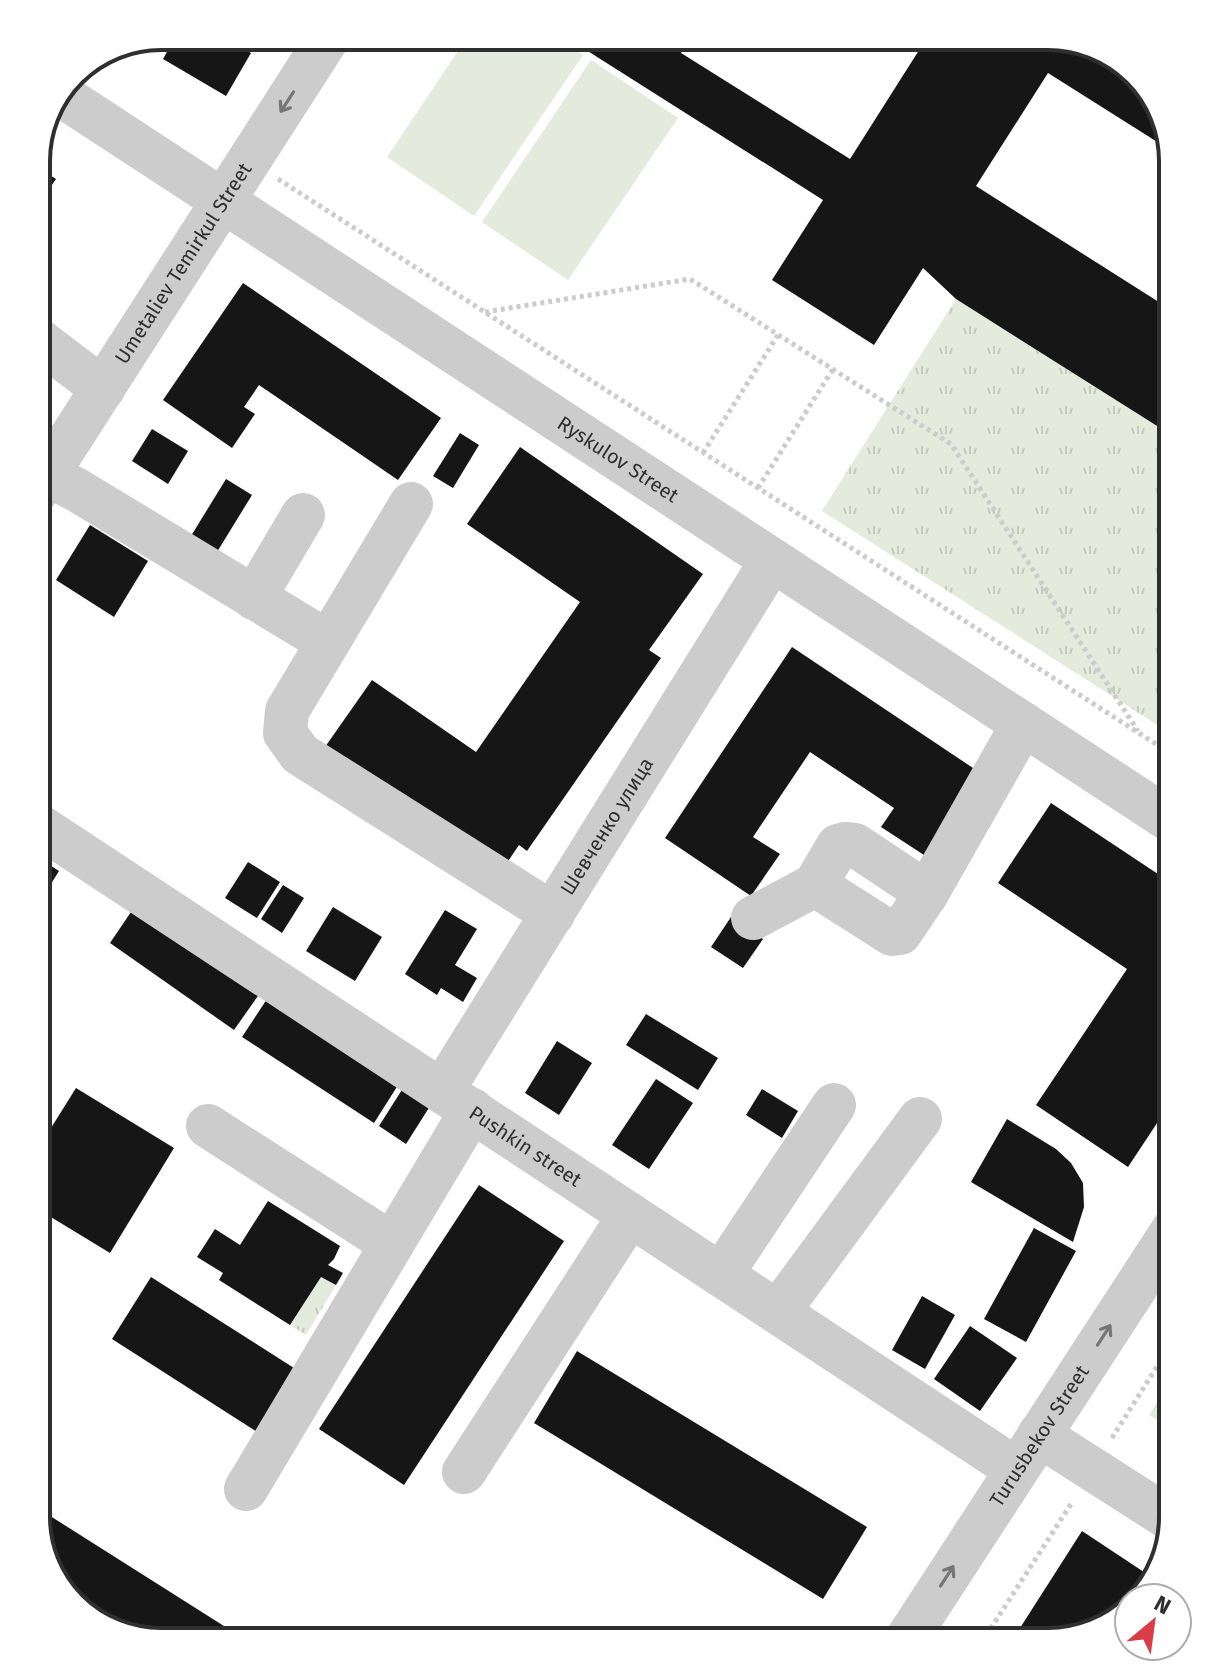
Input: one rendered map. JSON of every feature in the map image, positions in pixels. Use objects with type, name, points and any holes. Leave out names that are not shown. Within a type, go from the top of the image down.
[{"type":"street","name":"Umetaliev Temirkul Street","points":[[50,471],[320,50]]},
{"type":"street","name":"Ryskulov Street","points":[[69,100],[1159,813]]},
{"type":"street","points":[[50,349],[103,389]]},
{"type":"street","points":[[50,485],[77,490],[328,642]]},
{"type":"street","points":[[411,504],[287,711],[285,733],[300,754],[553,914]]},
{"type":"street","points":[[254,598],[303,515]]},
{"type":"street","name":"Шевченко улица","points":[[246,1489],[392,1244],[457,1101],[553,914],[772,560]]},
{"type":"street","points":[[753,918],[815,885],[892,934],[900,933],[927,893],[1023,724]]},
{"type":"street","name":"Pushkin street","points":[[50,833],[778,1312],[1028,1452],[1159,1514]]},
{"type":"street","points":[[721,1275],[834,1105]]},
{"type":"street","points":[[778,1312],[920,1119]]},
{"type":"street","points":[[208,1126],[392,1244]]},
{"type":"street","points":[[464,1472],[630,1215]]},
{"type":"street","name":"Turusbekov Street","points":[[914,1628],[1159,1251]]},
{"type":"path","points":[[249,160],[1159,746]]},
{"type":"path","points":[[484,312],[690,279],[951,444],[1140,733]]},
{"type":"path","points":[[703,453],[778,335]]},
{"type":"path","points":[[758,488],[833,369]]},
{"type":"green space","points":[[459,50],[576,50],[583,55],[474,216],[387,157]]},
{"type":"green space","points":[[591,60],[678,118],[568,280],[482,222]]},
{"type":"green space","points":[[956,299],[1159,427],[1159,726],[822,511]]},
{"type":"green space","points":[[321,1277],[336,1285],[306,1335],[290,1325]]},
{"type":"green space","points":[[1159,1399],[1159,1421],[1149,1415]]},
{"type":"building","points":[[168,50],[246,50],[251,53],[226,96],[163,59]]},
{"type":"building","points":[[586,50],[683,50],[681,53],[850,159],[919,50],[1055,50],[1091,58],[1104,65],[1136,93],[1151,118],[1157,142],[1048,73],[976,186],[1159,302],[1159,427],[956,299],[923,268],[874,345],[772,280],[823,200]]},
{"type":"building","points":[[243,283],[441,418],[398,480],[259,385],[244,407],[255,414],[232,448],[163,400]]},
{"type":"building","points":[[152,429],[188,451],[168,484],[132,461]]},
{"type":"building","points":[[460,433],[479,445],[453,488],[433,476]]},
{"type":"building","points":[[520,447],[703,574],[649,650],[661,658],[527,851],[519,845],[502,870],[325,747],[372,680],[476,752],[580,602],[467,524]]},
{"type":"building","points":[[226,479],[252,495],[217,552],[191,536]]},
{"type":"building","points":[[90,525],[148,561],[114,617],[56,580]]},
{"type":"building","points":[[792,647],[979,772],[924,855],[881,827],[894,808],[810,752],[753,837],[780,854],[751,896],[665,838]]},
{"type":"building","points":[[1051,803],[1159,875],[1159,1120],[1128,1167],[1036,1105],[1127,969],[998,883]]},
{"type":"building","points":[[248,862],[280,882],[257,918],[225,898]]},
{"type":"building","points":[[50,865],[59,871],[50,885]]},
{"type":"building","points":[[283,885],[304,898],[282,933],[261,919]]},
{"type":"building","points":[[135,906],[260,993],[234,1030],[110,943]]},
{"type":"building","points":[[333,907],[382,937],[355,981],[306,951]]},
{"type":"building","points":[[445,910],[477,929],[455,965],[477,978],[463,1002],[441,988],[437,995],[405,974]]},
{"type":"building","points":[[731,917],[763,939],[743,968],[711,947]]},
{"type":"building","points":[[269,996],[400,1082],[374,1123],[242,1037]]},
{"type":"building","points":[[646,1014],[718,1058],[698,1090],[626,1045]]},
{"type":"building","points":[[557,1041],[592,1063],[559,1115],[525,1093]]},
{"type":"building","points":[[656,1079],[693,1103],[649,1169],[612,1145]]},
{"type":"building","points":[[405,1085],[432,1103],[406,1144],[379,1126]]},
{"type":"building","points":[[76,1088],[174,1148],[110,1253],[50,1217],[50,1130]]},
{"type":"building","points":[[762,1089],[798,1111],[782,1138],[746,1115]]},
{"type":"building","points":[[1007,1119],[1056,1149],[1071,1163],[1083,1183],[1084,1207],[1073,1242],[971,1182]]},
{"type":"building","points":[[479,1185],[564,1241],[404,1485],[319,1429]]},
{"type":"building","points":[[268,1201],[340,1246],[328,1265],[343,1273],[336,1285],[321,1277],[290,1325],[219,1280],[223,1273],[197,1257],[215,1229],[240,1245]]},
{"type":"building","points":[[1034,1228],[1076,1251],[1026,1342],[984,1319]]},
{"type":"building","points":[[151,1277],[305,1375],[265,1437],[112,1339]]},
{"type":"building","points":[[922,1296],[955,1315],[925,1369],[892,1350]]},
{"type":"building","points":[[970,1326],[1017,1358],[980,1411],[934,1379]]},
{"type":"building","points":[[577,1351],[867,1527],[823,1599],[534,1423]]},
{"type":"building","points":[[50,1516],[227,1628],[154,1628],[125,1622],[105,1613],[82,1596],[65,1573],[54,1546]]},
{"type":"building","points":[[1082,1531],[1144,1572],[1138,1582],[1113,1582],[1113,1607],[1104,1613],[1077,1624],[1020,1628]]}]
